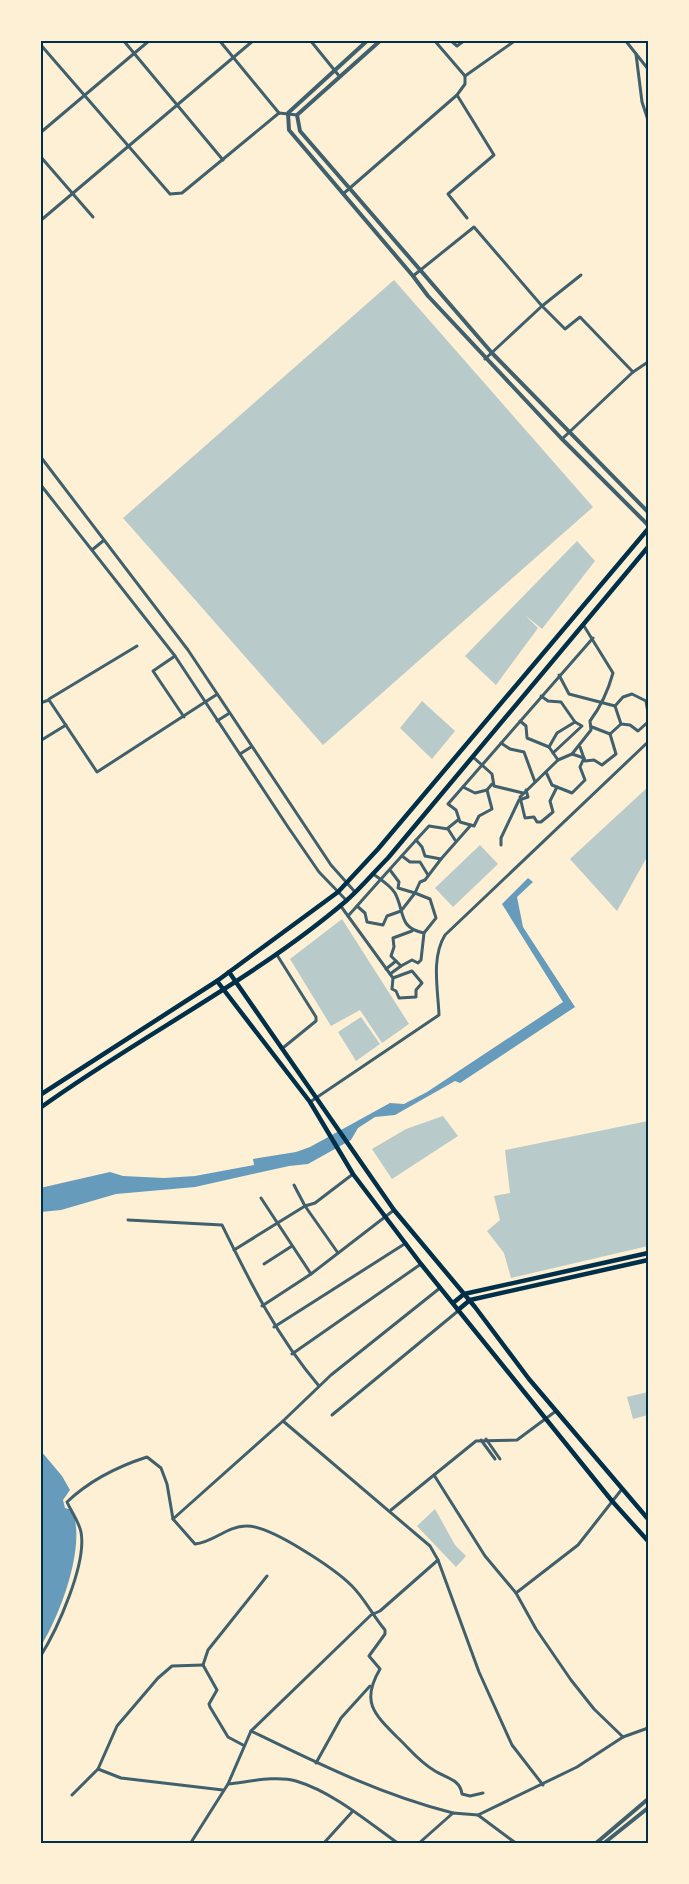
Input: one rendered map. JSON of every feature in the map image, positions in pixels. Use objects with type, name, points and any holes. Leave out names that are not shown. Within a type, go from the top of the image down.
[{"type":"main road","points":[[40,1095],[217,981],[338,892],[378,849],[648,527]]},
{"type":"main road","points":[[40,1108],[82,1078],[276,954],[347,900],[373,874],[473,757],[648,547]]},
{"type":"main road","points":[[619,562],[629,571]]},
{"type":"main road","points":[[584,606],[592,615]]},
{"type":"main road","points":[[229,972],[318,1096],[394,1210],[470,1300],[556,1411],[648,1519]]},
{"type":"main road","points":[[217,981],[224,987],[310,1102],[353,1174],[421,1264],[612,1501],[648,1541]]},
{"type":"main road","points":[[368,1193],[377,1186]]},
{"type":"main road","points":[[453,1303],[464,1294],[648,1253]]},
{"type":"main road","points":[[633,1256],[635,1263]]},
{"type":"main road","points":[[458,1310],[470,1300],[648,1260]]},
{"type":"main road","points":[[505,1285],[507,1292]]},
{"type":"street","points":[[44,40],[40,44],[170,194],[182,193],[279,113],[297,115]]},
{"type":"street","points":[[123,40],[223,160]]},
{"type":"street","points":[[40,134],[150,40]]},
{"type":"street","points":[[219,40],[279,113]]},
{"type":"street","points":[[40,221],[254,40]]},
{"type":"street","points":[[310,40],[340,76]]},
{"type":"street","points":[[368,40],[333,69],[288,113],[289,130],[428,296],[485,359],[648,527]]},
{"type":"street","points":[[297,115],[381,40]]},
{"type":"street","points":[[343,194],[457,95],[465,84],[465,76],[434,40]]},
{"type":"street","points":[[450,40],[457,46],[465,40]]},
{"type":"street","points":[[465,76],[516,40]]},
{"type":"street","points":[[625,40],[648,69]]},
{"type":"street","points":[[636,54],[642,102],[648,120]]},
{"type":"street","points":[[457,95],[494,155],[448,194],[467,218]]},
{"type":"street","points":[[297,115],[300,131],[492,353],[648,512]]},
{"type":"street","points":[[305,149],[312,144]]},
{"type":"street","points":[[40,156],[93,217]]},
{"type":"street","points":[[332,181],[339,174]]},
{"type":"street","points":[[413,276],[474,227],[542,306],[565,329],[580,317],[633,372]]},
{"type":"street","points":[[485,359],[542,306],[581,275]]},
{"type":"street","points":[[562,439],[633,372],[648,362]]},
{"type":"street","points":[[40,456],[188,650],[250,747],[346,884],[355,892]]},
{"type":"street","points":[[40,484],[174,656],[319,872],[347,900]]},
{"type":"street","points":[[92,550],[103,541]]},
{"type":"street","points":[[501,845],[501,838],[519,800],[558,760],[572,754],[580,747],[592,726],[590,721],[603,704],[613,673],[584,626]]},
{"type":"street","points":[[458,820],[456,810],[448,804],[593,638]]},
{"type":"street","points":[[40,703],[137,646]]},
{"type":"street","points":[[174,656],[153,671],[184,717]]},
{"type":"street","points":[[560,675],[569,694],[615,706]]},
{"type":"street","points":[[615,706],[623,697],[632,694],[646,700],[648,713]]},
{"type":"street","points":[[49,699],[97,772],[216,695]]},
{"type":"street","points":[[542,696],[548,701],[561,702],[575,722],[582,726],[553,753]]},
{"type":"street","points":[[615,706],[621,724]]},
{"type":"street","points":[[217,722],[228,714]]},
{"type":"street","points":[[520,721],[526,726],[527,738],[549,747],[558,760]]},
{"type":"street","points":[[549,747],[557,733],[575,722]]},
{"type":"street","points":[[610,734],[621,724],[630,725],[638,731],[648,722]]},
{"type":"street","points":[[40,741],[66,725]]},
{"type":"street","points":[[572,754],[584,758],[585,761],[594,760],[602,765],[616,754],[610,734],[592,726]]},
{"type":"street","points":[[310,1102],[439,1015],[436,966],[439,945],[445,935],[648,742]]},
{"type":"street","points":[[501,743],[510,749],[524,752],[535,782]]},
{"type":"street","points":[[239,754],[250,747]]},
{"type":"street","points":[[546,772],[552,785],[572,793],[585,780],[580,767],[584,758],[580,747]]},
{"type":"street","points":[[463,787],[475,793],[487,790],[492,784],[492,774],[473,757]]},
{"type":"street","points":[[492,784],[525,792]]},
{"type":"street","points":[[519,800],[522,815],[525,818],[534,817],[537,822],[541,822],[553,812],[550,801],[557,787]]},
{"type":"street","points":[[357,906],[365,913],[367,922],[383,925],[388,915],[401,911],[415,893],[420,882],[455,840],[471,825],[478,823],[478,818],[492,809],[487,790]]},
{"type":"street","points":[[519,800],[527,799],[525,792]]},
{"type":"street","points":[[458,820],[471,825]]},
{"type":"street","points":[[448,829],[458,820]]},
{"type":"street","points":[[348,916],[429,826],[448,829],[455,840]]},
{"type":"street","points":[[416,840],[422,846],[425,856],[441,859]]},
{"type":"street","points":[[402,856],[410,862],[420,862],[428,875]]},
{"type":"street","points":[[390,869],[399,882],[398,888],[430,899],[432,910],[436,915],[424,933],[421,960],[418,963],[412,960],[401,966],[392,976]]},
{"type":"street","points":[[373,874],[394,892],[412,931]]},
{"type":"street","points":[[340,905],[392,976],[392,989],[399,998],[416,997],[415,992],[422,983],[415,973],[392,976]]},
{"type":"street","points":[[401,966],[391,956],[394,947],[393,938],[412,931],[424,933]]},
{"type":"street","points":[[276,954],[316,1017],[316,1021],[284,1047]]},
{"type":"street","points":[[387,969],[396,961]]},
{"type":"street","points":[[234,1250],[277,1222],[315,1203],[353,1174]]},
{"type":"street","points":[[294,1185],[305,1206],[338,1252]]},
{"type":"street","points":[[261,1198],[311,1274]]},
{"type":"street","points":[[262,1306],[311,1274],[394,1210]]},
{"type":"street","points":[[128,1220],[219,1223],[222,1225],[274,1327],[292,1354],[319,1386]]},
{"type":"street","points":[[274,1327],[406,1243]]},
{"type":"street","points":[[264,1264],[292,1246]]},
{"type":"street","points":[[292,1354],[421,1264]]},
{"type":"street","points":[[566,1272],[567,1278]]},
{"type":"street","points":[[173,1519],[319,1386],[440,1288]]},
{"type":"street","points":[[332,1415],[458,1310]]},
{"type":"street","points":[[391,1511],[476,1441],[517,1440],[556,1411]]},
{"type":"street","points":[[283,1421],[430,1546],[438,1560],[479,1672],[512,1745],[543,1785]]},
{"type":"street","points":[[481,1440],[497,1459],[486,1439]]},
{"type":"street","points":[[40,1657],[51,1640],[78,1566],[81,1532],[67,1502],[83,1486],[121,1465],[147,1457],[161,1468],[167,1484],[173,1519],[195,1544],[205,1543],[233,1527],[248,1525],[268,1529],[350,1584],[371,1615],[385,1630],[386,1634],[369,1656],[380,1669],[370,1686],[341,1718],[316,1763]]},
{"type":"street","points":[[434,1475],[485,1556],[516,1593],[536,1629],[572,1680],[594,1708],[623,1737]]},
{"type":"street","points":[[516,1593],[578,1545],[622,1489]]},
{"type":"street","points":[[190,1844],[228,1784],[251,1731],[371,1615],[380,1611],[438,1560]]},
{"type":"street","points":[[243,1745],[228,1737],[210,1707],[209,1704],[217,1690],[203,1665],[208,1650],[267,1576]]},
{"type":"street","points":[[72,1796],[98,1769],[117,1726],[158,1678],[172,1666],[203,1665]]},
{"type":"street","points":[[370,1686],[370,1697],[376,1716],[414,1757],[456,1781],[462,1794],[470,1796],[483,1793]]},
{"type":"street","points":[[251,1731],[316,1763],[398,1798],[453,1813],[478,1815],[577,1767],[623,1737],[648,1728]]},
{"type":"street","points":[[98,1769],[121,1778],[223,1790]]},
{"type":"street","points":[[228,1784],[285,1779],[297,1781],[351,1812],[399,1844]]},
{"type":"street","points":[[595,1844],[602,1842],[626,1826],[648,1808],[647,1801],[621,1821],[602,1842]]},
{"type":"street","points":[[323,1844],[351,1812]]},
{"type":"street","points":[[418,1844],[453,1813]]},
{"type":"street","points":[[478,1815],[517,1844]]},
{"type":"street","points":[[621,1821],[626,1826]]},
{"type":"shaded area","points":[[394,280],[593,507],[323,745],[123,518]]},
{"type":"shaded area","points":[[577,541],[595,561],[542,629],[525,615],[538,628],[496,685],[465,656]]},
{"type":"shaded area","points":[[422,701],[455,731],[432,759],[400,728]]},
{"type":"shaded area","points":[[648,787],[648,855],[617,911],[570,859]]},
{"type":"shaded area","points":[[480,845],[498,864],[453,907],[435,888]]},
{"type":"shaded area","points":[[342,919],[409,1024],[382,1043],[360,1010],[331,1026],[290,959]]},
{"type":"shaded area","points":[[361,1017],[380,1044],[356,1061],[338,1032]]},
{"type":"shaded area","points":[[443,1116],[458,1136],[392,1179],[372,1149],[406,1129]]},
{"type":"shaded area","points":[[648,1121],[648,1246],[511,1278],[504,1253],[487,1231],[500,1220],[494,1196],[510,1193],[505,1150]]},
{"type":"shaded area","points":[[648,1392],[648,1415],[633,1419],[627,1397]]},
{"type":"shaded area","points":[[435,1509],[455,1545],[466,1556],[456,1567],[417,1526]]},
{"type":"water","points":[[528,878],[533,882],[517,897],[523,927],[575,1007],[460,1083],[455,1081],[395,1115],[375,1117],[358,1128],[351,1140],[308,1164],[289,1166],[195,1187],[116,1194],[61,1210],[41,1212],[40,1188],[110,1172],[123,1176],[164,1178],[195,1176],[254,1165],[253,1159],[296,1152],[310,1147],[390,1103],[404,1104],[427,1092],[563,1002],[502,904]]},
{"type":"water","points":[[41,1451],[62,1476],[70,1490],[63,1500],[65,1508],[72,1510],[76,1525],[76,1542],[74,1560],[63,1599],[41,1646]]}]
